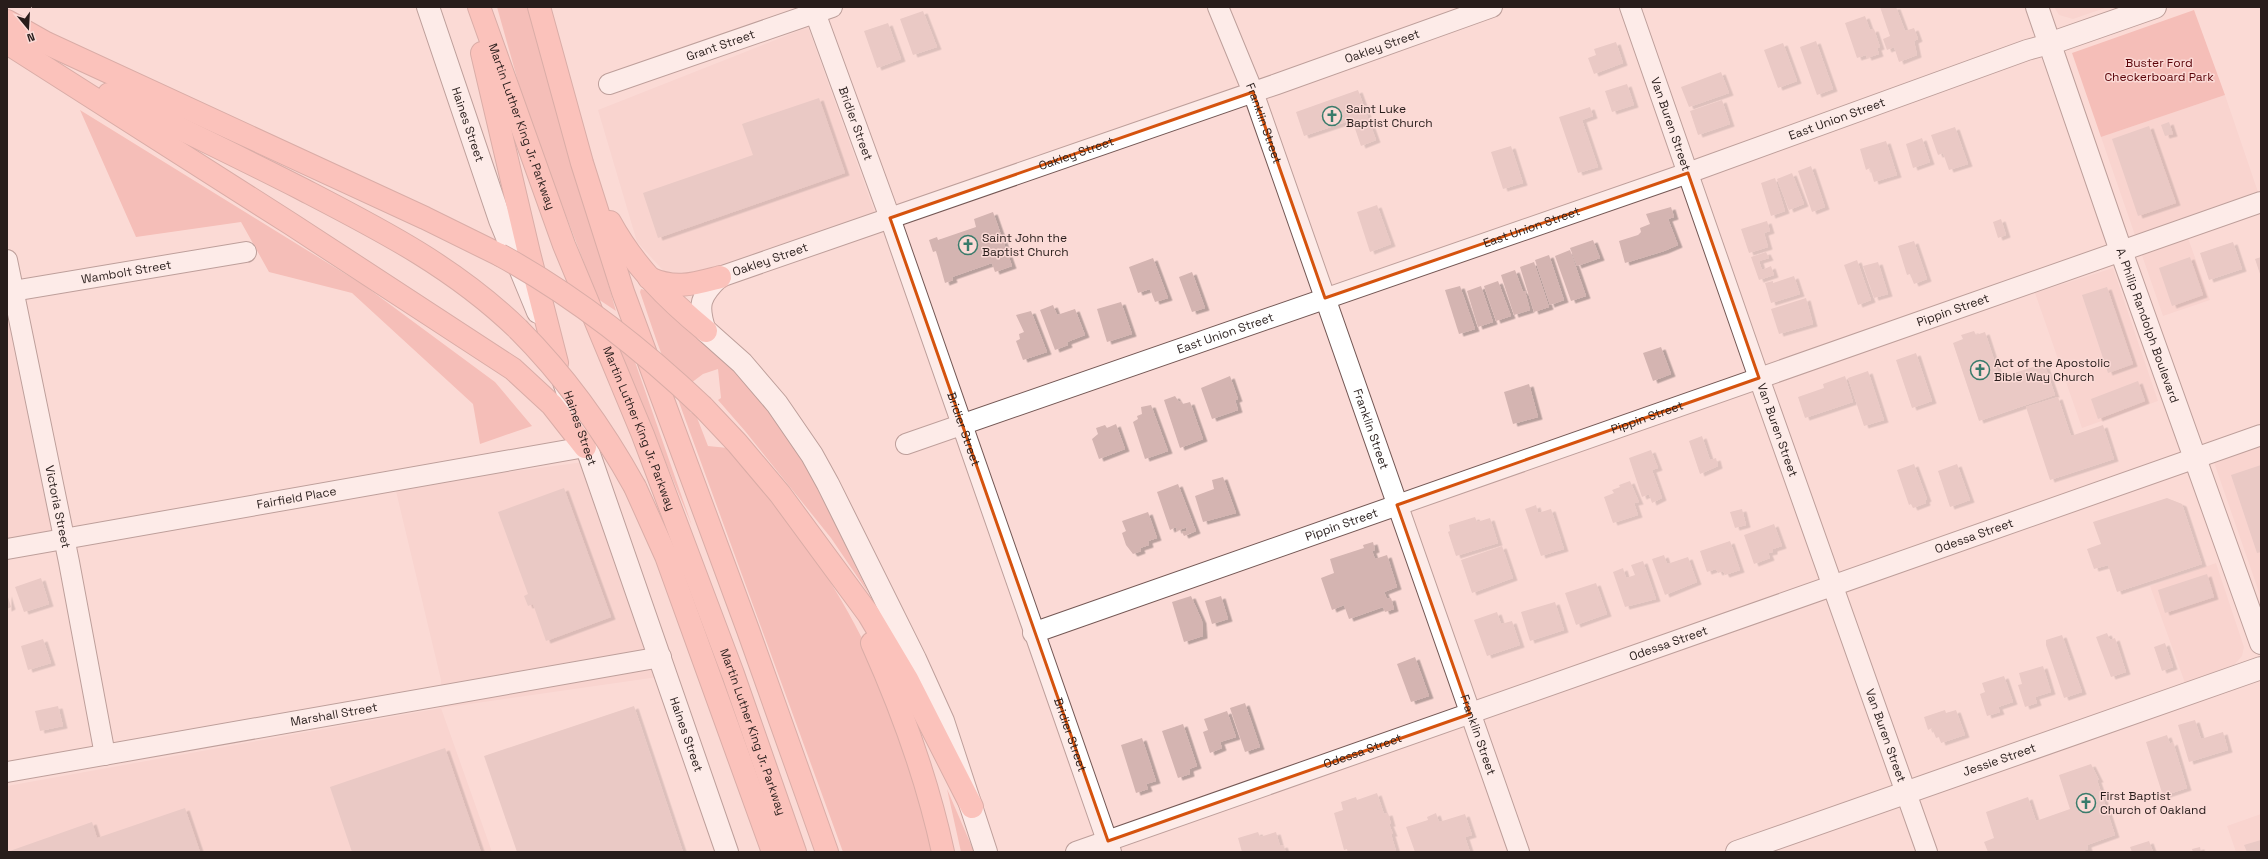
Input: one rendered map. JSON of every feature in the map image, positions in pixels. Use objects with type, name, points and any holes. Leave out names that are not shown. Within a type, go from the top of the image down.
[{"type":"highway","points":[[471,7],[529,253],[558,363]]},
{"type":"highway","name":"Martin Luther King Jr. Parkway","points":[[479,7],[564,245],[643,435],[731,667],[795,852]]},
{"type":"highway","points":[[539,7],[582,163],[647,360],[754,645],[827,852]]},
{"type":"highway","points":[[545,7],[549,44]]},
{"type":"highway","points":[[7,21],[46,43],[425,218],[500,255],[555,288],[603,321],[644,353],[703,407],[748,456],[811,534],[869,615],[908,679],[972,807]]},
{"type":"highway","points":[[9,45],[258,167],[390,235],[457,278],[487,301],[518,329],[553,366],[589,412],[635,487],[666,556],[773,852]]},
{"type":"highway","points":[[9,45],[298,229],[513,369],[552,405],[585,447]]},
{"type":"highway","points":[[582,163],[620,239],[646,276],[677,307],[706,331]]},
{"type":"highway","points":[[646,276],[663,284],[677,286],[720,277]]},
{"type":"highway","points":[[811,534],[863,623],[897,698],[914,745],[934,814],[943,852]]},
{"type":"street","name":"Haines Street","points":[[428,7],[500,220],[558,363],[585,447],[661,657],[727,852]]},
{"type":"street","name":"Franklin Street","points":[[1218,7],[1253,92],[1519,852]]},
{"type":"street","name":"Oakley Street","points":[[706,331],[700,315],[701,302],[707,289],[720,277],[1253,92],[1492,7]]},
{"type":"street","name":"Van Buren Street","points":[[1630,7],[1832,586],[1907,792],[1927,852]]},
{"type":"street","name":"A. Philip Randolph Boulevard","points":[[2036,7],[2194,459],[2261,643]]},
{"type":"street","name":"East Union Street","points":[[906,444],[1688,173],[2027,50],[2049,44],[2155,7]]},
{"type":"street","name":"Grant Street","points":[[609,84],[820,9]]},
{"type":"street","name":"Bridier Street","points":[[820,9],[890,218],[1033,633],[1110,847]]},
{"type":"street","name":"Pippin Street","points":[[1033,633],[2261,202]]},
{"type":"street","name":"Wambolt Street","points":[[10,291],[246,252]]},
{"type":"street","name":"Victoria Street","points":[[7,260],[10,291],[64,540],[104,755]]},
{"type":"street","points":[[706,331],[759,382],[777,404],[812,455],[928,686],[948,734],[986,852]]},
{"type":"street","name":"Odessa Street","points":[[1076,852],[1110,847],[1470,714],[2261,435]]},
{"type":"street","name":"Fairfield Place","points":[[7,549],[585,447]]},
{"type":"street","name":"Marshall Street","points":[[7,772],[453,692],[661,657]]},
{"type":"street","name":"Jessie Street","points":[[1737,852],[2261,668]]},
{"type":"highlighted area","points":[[1253,92],[1325,298],[1688,173],[1759,378],[1397,505],[1470,714],[1108,841],[890,218]]},
{"type":"shaded area","points":[[2054,7],[2108,7],[2073,19],[2059,15]]},
{"type":"shaded area","points":[[808,27],[876,216],[691,280],[671,279],[637,242],[598,110]]},
{"type":"shaded area","points":[[2225,95],[2259,195],[2182,221],[2210,300],[2163,316],[2101,137]]},
{"type":"shaded area","points":[[2113,268],[2158,401],[2082,428],[2035,293]]},
{"type":"shaded area","points":[[7,303],[57,551],[7,559]]},
{"type":"shaded area","points":[[2261,427],[2261,598],[2208,445]]},
{"type":"shaded area","points":[[584,462],[658,677],[441,708],[441,680],[395,487]]},
{"type":"shaded area","points":[[2216,563],[2244,647],[2242,656],[2234,665],[2185,683],[2150,586]]},
{"type":"shaded area","points":[[441,708],[492,852],[7,852],[7,786]]},
{"type":"shaded area","points":[[2261,814],[2261,852],[2236,852],[2227,826]]},
{"type":"green space","points":[[497,7],[529,7],[616,311],[598,299],[528,117]]},
{"type":"green space","name":"Buster Ford Checkerboard Park","points":[[2194,10],[2225,95],[2101,137],[2072,53]]},
{"type":"green space","points":[[80,110],[365,286],[495,382],[532,426],[480,444],[473,404],[352,293],[269,272],[241,222],[136,237]]},
{"type":"green space","points":[[641,289],[645,290],[673,316],[696,330],[787,424],[869,594],[831,538],[745,431],[718,400],[721,398],[718,369],[703,374],[691,383],[689,408],[691,413],[694,412],[696,415],[708,446],[728,448],[776,505],[820,566],[858,631],[875,665],[896,718],[937,852],[843,852],[656,339],[640,292]]},
{"type":"green space","points":[[617,344],[633,356],[692,526]]},
{"type":"green space","points":[[947,789],[972,847],[979,852],[961,852]]},
{"type":"building","points":[[1880,7],[1896,7],[1905,31],[1914,28],[1918,39],[1914,41],[1917,55],[1899,62],[1894,47],[1887,50],[1883,39],[1890,36]]},
{"type":"building","points":[[923,11],[937,47],[913,55],[900,19]]},
{"type":"building","points":[[1865,16],[1870,30],[1874,29],[1880,47],[1877,48],[1879,54],[1867,58],[1866,55],[1857,58],[1845,23]]},
{"type":"building","points":[[888,23],[901,59],[877,68],[864,31]]},
{"type":"building","points":[[1816,41],[1833,89],[1817,95],[1800,47]]},
{"type":"building","points":[[1616,42],[1623,63],[1594,74],[1588,58],[1596,55],[1594,49]]},
{"type":"building","points":[[1783,43],[1797,81],[1778,88],[1764,50]]},
{"type":"building","points":[[1721,72],[1729,93],[1689,107],[1681,87]]},
{"type":"building","points":[[1627,84],[1634,105],[1612,112],[1605,91]]},
{"type":"building","name":"Saint Luke Baptist Church","points":[[1358,90],[1376,140],[1361,146],[1352,120],[1304,136],[1296,112]]},
{"type":"building","points":[[819,98],[845,173],[658,238],[643,193],[753,155],[742,124]]},
{"type":"building","points":[[1722,100],[1730,124],[1698,135],[1690,111]]},
{"type":"building","points":[[1590,107],[1593,116],[1582,120],[1598,167],[1578,173],[1559,117]]},
{"type":"building","points":[[2169,122],[2173,134],[2165,136],[2161,125]]},
{"type":"building","points":[[2149,126],[2176,203],[2138,216],[2112,139]]},
{"type":"building","points":[[1955,127],[1968,164],[1949,170],[1943,153],[1938,155],[1931,135]]},
{"type":"building","points":[[1922,138],[1930,162],[1913,168],[1906,144]]},
{"type":"building","points":[[1886,141],[1897,175],[1874,182],[1870,168],[1866,170],[1860,149]]},
{"type":"building","points":[[1511,146],[1523,183],[1503,189],[1491,152]]},
{"type":"building","points":[[1811,166],[1825,207],[1812,212],[1798,171]]},
{"type":"building","points":[[1792,173],[1804,204],[1789,210],[1777,179]]},
{"type":"building","points":[[1775,178],[1785,211],[1771,216],[1761,183]]},
{"type":"building","points":[[1377,205],[1391,244],[1370,252],[1357,212]]},
{"type":"building","points":[[1671,207],[1674,217],[1668,219],[1678,245],[1625,263],[1619,241],[1638,235],[1641,232],[1640,228],[1650,224],[1646,214]]},
{"type":"building","name":"Saint John the Baptist Church","points":[[993,212],[1012,266],[995,272],[992,263],[952,277],[953,280],[945,283],[936,251],[933,252],[929,240],[937,237],[938,240],[976,227],[974,219]]},
{"type":"building","points":[[2001,219],[2006,235],[1998,238],[1993,222]]},
{"type":"building","points":[[1767,221],[1770,231],[1764,233],[1768,247],[1749,253],[1741,229]]},
{"type":"building","points":[[1593,240],[1600,258],[1577,266],[1570,248]]},
{"type":"building","points":[[1914,241],[1927,279],[1914,284],[1910,274],[1907,275],[1898,246]]},
{"type":"building","points":[[2233,242],[2242,269],[2209,280],[2200,253]]},
{"type":"building","points":[[1570,250],[1586,296],[1571,301],[1555,256]]},
{"type":"building","points":[[1766,252],[1769,258],[1759,261],[1762,270],[1771,266],[1774,275],[1759,280],[1751,257]]},
{"type":"building","points":[[1549,255],[1564,300],[1550,305],[1535,260]]},
{"type":"building","points":[[2190,257],[2203,295],[2172,306],[2159,268]]},
{"type":"building","points":[[2261,257],[2261,277],[2255,259]]},
{"type":"building","points":[[1153,258],[1168,298],[1155,302],[1150,289],[1138,293],[1129,267]]},
{"type":"building","points":[[1857,260],[1871,300],[1858,305],[1844,265]]},
{"type":"building","points":[[1534,262],[1549,307],[1534,312],[1520,267]]},
{"type":"building","points":[[1878,262],[1888,294],[1874,298],[1863,266]]},
{"type":"building","points":[[1515,270],[1523,292],[1525,291],[1530,310],[1514,315],[1501,275]]},
{"type":"building","points":[[1192,272],[1205,308],[1192,312],[1179,277]]},
{"type":"building","points":[[1794,276],[1800,294],[1771,303],[1765,283],[1773,281],[1773,283]]},
{"type":"building","points":[[1498,281],[1511,316],[1496,321],[1484,286]]},
{"type":"building","points":[[1460,286],[1475,329],[1459,334],[1445,290]]},
{"type":"building","points":[[1481,286],[1493,322],[1478,327],[1467,291]]},
{"type":"building","points":[[2107,287],[2133,364],[2108,373],[2082,295]]},
{"type":"building","points":[[1806,298],[1813,324],[1779,334],[1771,309]]},
{"type":"building","points":[[1121,302],[1132,334],[1107,342],[1097,309]]},
{"type":"building","points":[[1053,305],[1057,315],[1075,309],[1085,335],[1067,342],[1068,345],[1055,350],[1040,310]]},
{"type":"building","points":[[1031,311],[1047,352],[1023,360],[1016,341],[1020,339],[1019,334],[1024,332],[1016,315]]},
{"type":"building","name":"Act of the Apostolic Bible Way Church","points":[[1974,331],[1976,335],[1985,332],[2000,378],[2044,363],[2055,395],[1979,421],[1953,343],[1963,339],[1961,335]]},
{"type":"building","points":[[1661,347],[1671,374],[1653,381],[1643,353]]},
{"type":"building","points":[[1916,353],[1932,401],[1912,408],[1896,360]]},
{"type":"building","points":[[1868,371],[1884,420],[1864,426],[1848,378]]},
{"type":"building","points":[[1230,376],[1238,399],[1235,400],[1238,410],[1212,419],[1201,388]]},
{"type":"building","points":[[1845,376],[1853,402],[1805,418],[1798,397],[1824,388],[1823,384]]},
{"type":"building","points":[[2138,381],[2145,401],[2098,419],[2091,399]]},
{"type":"building","points":[[1529,384],[1538,417],[1513,424],[1504,392]]},
{"type":"building","points":[[1175,396],[1179,402],[1181,401],[1183,404],[1190,402],[1203,439],[1180,448],[1164,400]]},
{"type":"building","points":[[2058,397],[2071,436],[2103,425],[2114,459],[2050,480],[2026,407]]},
{"type":"building","points":[[1151,405],[1168,451],[1145,459],[1133,422],[1138,419],[1137,416],[1142,414],[1141,407]]},
{"type":"building","points":[[1116,424],[1125,449],[1099,459],[1092,439],[1098,434],[1096,428],[1105,425],[1107,428]]},
{"type":"building","points":[[1702,436],[1710,460],[1716,458],[1718,466],[1700,474],[1689,441]]},
{"type":"building","points":[[1651,450],[1658,468],[1652,470],[1662,498],[1652,503],[1649,494],[1642,497],[1629,458]]},
{"type":"building","points":[[1914,464],[1927,499],[1925,500],[1926,503],[1913,508],[1911,504],[1909,505],[1897,470]]},
{"type":"building","points":[[1957,464],[1970,500],[1950,507],[1938,471]]},
{"type":"building","points":[[2261,465],[2261,552],[2257,553],[2231,475]]},
{"type":"building","points":[[1223,477],[1236,513],[1203,522],[1195,496],[1214,489],[1212,480]]},
{"type":"building","points":[[1630,481],[1639,502],[1634,503],[1638,515],[1613,523],[1604,497],[1614,493],[1612,490],[1620,487],[1619,485]]},
{"type":"building","points":[[1178,484],[1196,531],[1184,536],[1182,532],[1186,531],[1187,527],[1177,531],[1176,527],[1170,530],[1157,492]]},
{"type":"building","points":[[564,488],[611,617],[546,641],[533,604],[528,606],[524,596],[528,594],[498,512]]},
{"type":"building","points":[[2167,498],[2182,504],[2202,564],[2117,592],[2108,565],[2094,569],[2087,549],[2101,544],[2093,522]]},
{"type":"building","points":[[1536,505],[1538,513],[1551,509],[1564,549],[1541,556],[1525,509]]},
{"type":"building","points":[[1742,509],[1746,525],[1735,528],[1730,512]]},
{"type":"building","points":[[1148,512],[1157,538],[1148,541],[1149,545],[1140,548],[1141,551],[1133,554],[1126,545],[1122,533],[1126,531],[1122,521]]},
{"type":"building","points":[[1475,517],[1477,522],[1490,518],[1498,543],[1456,556],[1448,532],[1450,531],[1449,525]]},
{"type":"building","points":[[1774,524],[1782,546],[1773,549],[1773,552],[1768,553],[1770,558],[1754,564],[1744,535]]},
{"type":"building","points":[[1730,541],[1740,570],[1725,575],[1723,571],[1718,573],[1716,569],[1707,572],[1700,551]]},
{"type":"building","points":[[1373,542],[1375,550],[1372,551],[1375,559],[1387,555],[1397,587],[1384,592],[1387,599],[1391,598],[1394,609],[1385,612],[1383,607],[1349,619],[1344,605],[1332,610],[1321,578],[1334,573],[1330,559],[1364,548],[1363,545]]},
{"type":"building","points":[[1502,546],[1513,578],[1472,593],[1461,560]]},
{"type":"building","points":[[1664,555],[1667,564],[1688,557],[1697,582],[1665,595],[1652,559]]},
{"type":"building","points":[[1643,561],[1656,599],[1625,607],[1613,572],[1623,568],[1626,578],[1635,575],[1631,565]]},
{"type":"building","points":[[2207,574],[2214,597],[2165,613],[2158,590]]},
{"type":"building","points":[[41,578],[49,604],[24,612],[15,587]]},
{"type":"building","points":[[1596,583],[1607,614],[1576,625],[1565,593]]},
{"type":"building","points":[[7,594],[11,607],[7,609]]},
{"type":"building","points":[[1191,596],[1202,621],[1203,636],[1184,642],[1172,602]]},
{"type":"building","points":[[1221,596],[1228,619],[1212,624],[1205,601]]},
{"type":"building","points":[[1555,602],[1564,630],[1530,641],[1521,612]]},
{"type":"building","points":[[1497,612],[1501,624],[1512,621],[1520,645],[1487,656],[1474,620]]},
{"type":"building","points":[[2107,633],[2110,640],[2115,638],[2126,672],[2111,677],[2096,637]]},
{"type":"building","points":[[2062,635],[2082,692],[2064,698],[2046,645],[2046,640]]},
{"type":"building","points":[[43,639],[51,663],[28,670],[21,646]]},
{"type":"building","points":[[2165,643],[2173,667],[2162,671],[2154,647]]},
{"type":"building","points":[[1415,657],[1429,696],[1411,702],[1397,664]]},
{"type":"building","points":[[2043,666],[2051,692],[2035,697],[2037,703],[2025,707],[2018,685],[2022,684],[2019,673]]},
{"type":"building","points":[[2004,676],[2013,702],[1998,707],[2000,712],[1987,716],[1980,694],[1985,692],[1982,683]]},
{"type":"building","points":[[1245,703],[1260,747],[1245,752],[1230,708]]},
{"type":"building","points":[[58,706],[63,726],[40,731],[35,711]]},
{"type":"building","points":[[634,706],[683,852],[517,852],[484,756]]},
{"type":"building","points":[[1945,710],[1946,713],[1956,710],[1965,735],[1941,743],[1939,737],[1936,738],[1932,728],[1928,730],[1924,717]]},
{"type":"building","points":[[1227,711],[1236,737],[1220,742],[1222,748],[1210,753],[1203,732],[1208,730],[1204,719]]},
{"type":"building","points":[[2195,720],[2201,739],[2223,732],[2228,750],[2189,762],[2178,725]]},
{"type":"building","points":[[1183,724],[1197,766],[1189,769],[1190,774],[1178,778],[1162,731]]},
{"type":"building","points":[[2167,735],[2170,744],[2173,742],[2187,788],[2163,796],[2146,742]]},
{"type":"building","points":[[1142,738],[1156,781],[1146,784],[1148,789],[1136,793],[1121,745]]},
{"type":"building","points":[[445,748],[481,852],[352,852],[330,787]]},
{"type":"building","name":"First Baptist Church of Oakland","points":[[2091,764],[2099,780],[2097,780],[2115,835],[2087,845],[2088,849],[2080,852],[1988,852],[1984,842],[1994,838],[1986,812],[2028,797],[2036,821],[2070,809],[2059,775]]},
{"type":"building","points":[[1377,793],[1384,814],[1388,813],[1391,824],[1389,824],[1393,834],[1391,834],[1396,851],[1348,852],[1347,849],[1344,850],[1334,813],[1343,810],[1341,802],[1356,797],[1357,800]]},
{"type":"building","points":[[185,808],[200,852],[7,852],[92,822],[97,838]]},
{"type":"building","points":[[1436,813],[1439,822],[1465,814],[1472,835],[1465,837],[1470,852],[1415,852],[1406,827],[1428,820],[1427,817]]},
{"type":"building","points":[[1258,832],[1260,837],[1276,832],[1280,846],[1283,845],[1286,852],[1242,852],[1238,838]]},
{"type":"building","points":[[2261,840],[2261,852],[2247,852],[2244,845]]},
{"type":"building","points":[[2149,841],[2153,852],[2132,852],[2130,847]]},
{"type":"building","points":[[2200,847],[2201,852],[2193,852],[2192,849]]},
{"type":"place","name":"Saint Luke Baptist Church","points":[[1332,116]]},
{"type":"place","name":"Saint John the Baptist Church","points":[[968,245]]},
{"type":"place","name":"Act of the Apostolic Bible Way Church","points":[[1980,370]]},
{"type":"place","name":"First Baptist Church of Oakland","points":[[2086,803]]}]
